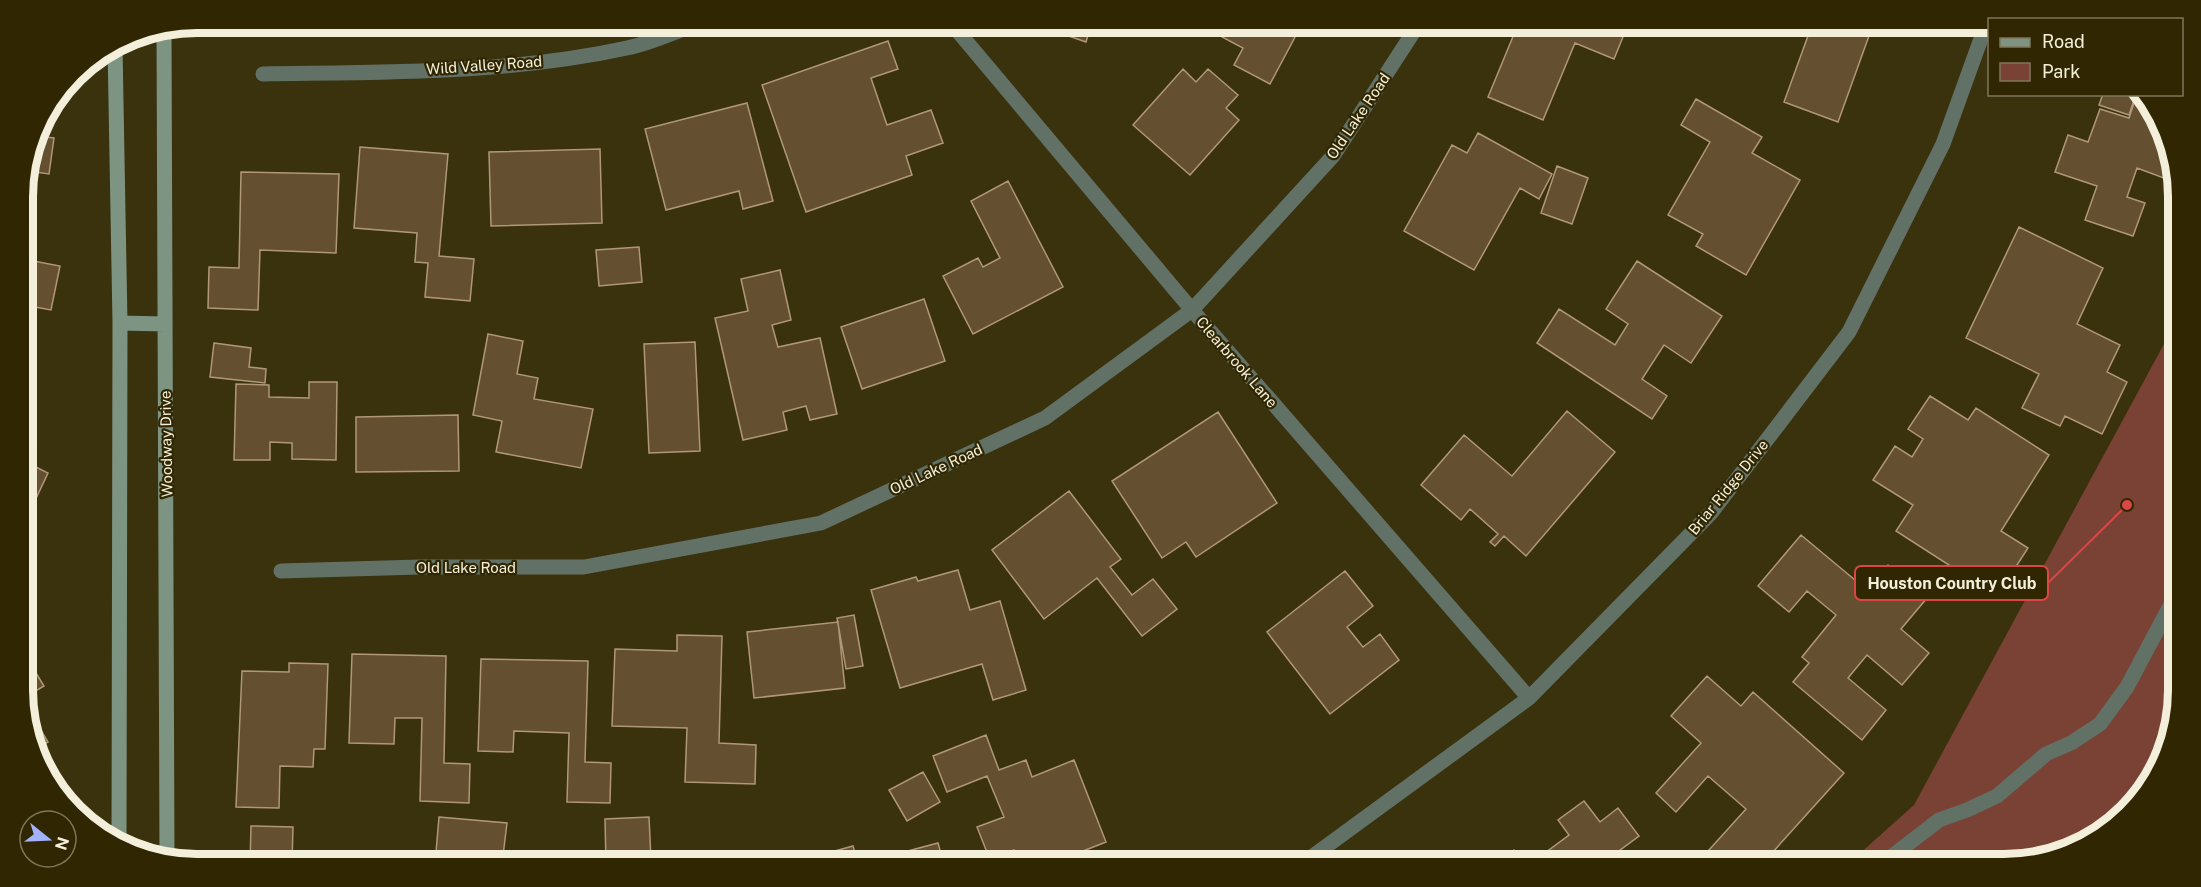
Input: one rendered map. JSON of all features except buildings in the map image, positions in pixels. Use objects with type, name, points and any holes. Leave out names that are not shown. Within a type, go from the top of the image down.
[{"type":"main road","name":"Woodway Drive","points":[[165,36],[167,851]]},
{"type":"main road","points":[[115,55],[120,323],[118,833]]},
{"type":"main road","points":[[120,323],[165,324]]},
{"type":"street","name":"Wild Valley Road","points":[[262,74],[523,65],[629,48],[671,33]]},
{"type":"street","name":"Clearbrook Lane","points":[[959,33],[1192,310],[1529,698]]},
{"type":"street","name":"Old Lake Road","points":[[282,571],[420,567],[584,567],[821,523],[1045,418],[1192,310],[1333,156],[1413,33]]},
{"type":"street","name":"Briar Ridge Drive","points":[[1316,854],[1529,698],[1711,513],[1849,332],[1943,144],[1983,33]]},
{"type":"street","points":[[1895,854],[1939,820],[1997,796],[2046,753],[2071,743],[2100,724],[2127,687],[2168,610]]},
{"type":"green space","points":[[2168,337],[2167,711],[2159,743],[2146,772],[2120,806],[2104,820],[2067,842],[2015,854],[1859,854],[1914,805]]},
{"type":"place","name":"Houston Country Club","points":[[2127,505]]}]
